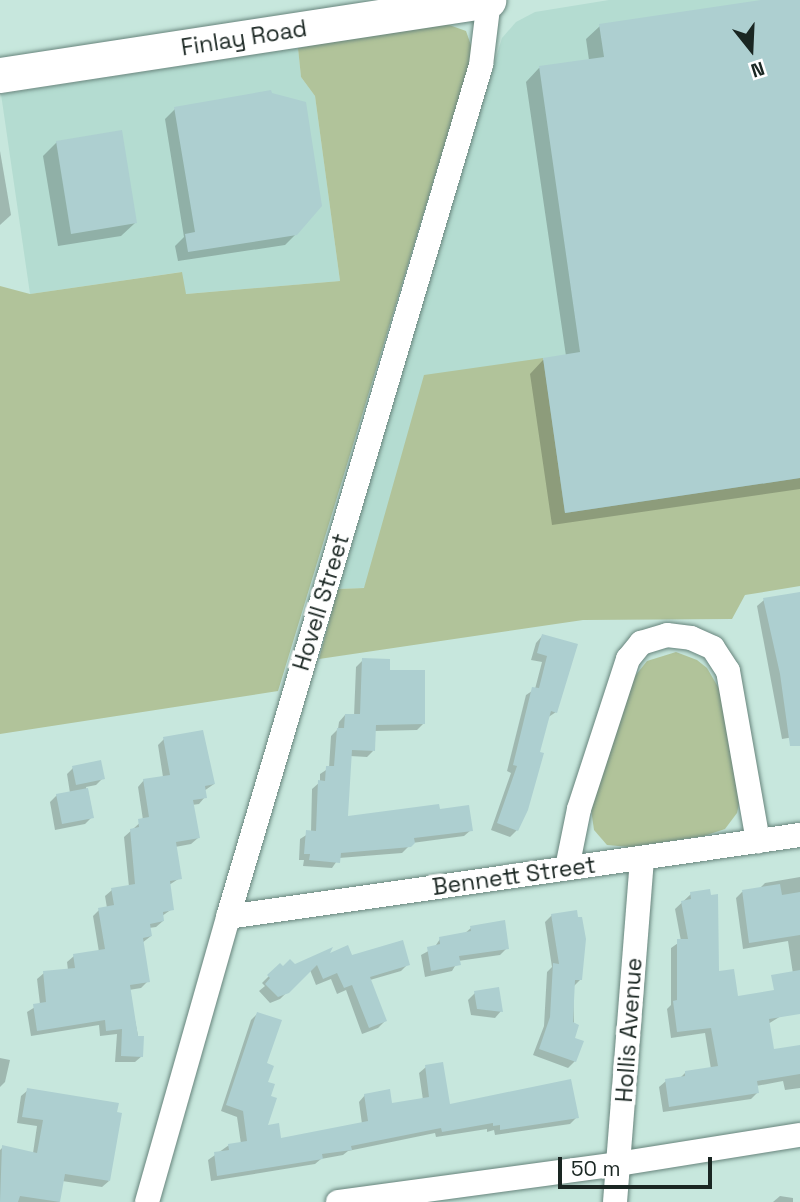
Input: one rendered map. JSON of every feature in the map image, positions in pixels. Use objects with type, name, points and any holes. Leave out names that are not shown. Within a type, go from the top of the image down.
[{"type":"street","name":"Finlay Road","points":[[0,75],[489,0]]},
{"type":"street","name":"Hovell Street","points":[[147,1202],[228,917],[481,65],[489,0]]},
{"type":"street","points":[[567,869],[579,809],[628,659],[641,643],[667,635],[691,638],[713,648],[728,671],[758,841]]},
{"type":"street","name":"Bennett Street","points":[[228,917],[800,835]]},
{"type":"street","name":"Hollis Avenue","points":[[615,1202],[642,858]]},
{"type":"street","points":[[338,1202],[618,1164],[800,1135]]},
{"type":"shaded area","points":[[609,0],[800,0],[800,567],[338,589],[502,38],[516,22],[535,12]]},
{"type":"shaded area","points":[[298,48],[301,77],[315,96],[340,281],[185,294],[181,272],[30,294],[1,94]]},
{"type":"green space","points":[[441,22],[466,31],[473,51],[278,691],[0,734],[0,286],[30,294],[182,272],[186,294],[340,281],[315,96],[301,77],[298,48]]},
{"type":"green space","points":[[543,358],[565,513],[800,478],[800,586],[745,595],[732,619],[583,620],[319,659],[338,589],[364,588],[424,375]]},
{"type":"green space","points":[[676,652],[697,660],[707,668],[721,692],[739,804],[737,813],[725,829],[704,836],[630,847],[607,845],[594,830],[591,809],[632,680],[647,661]]},
{"type":"building","points":[[761,0],[800,0],[800,478],[565,513],[543,358],[580,352],[539,66],[604,57],[599,24]]},
{"type":"building","points":[[271,90],[272,93],[306,102],[322,206],[297,235],[188,252],[185,234],[195,232],[174,107]]},
{"type":"building","points":[[122,130],[137,223],[71,234],[56,141]]},
{"type":"building","points":[[800,592],[800,746],[790,746],[780,674],[763,598]]},
{"type":"building","points":[[542,634],[578,644],[557,713],[551,711],[540,752],[544,753],[528,810],[518,831],[497,823],[517,766],[513,765],[532,687],[539,688],[547,656],[537,653]]},
{"type":"building","points":[[362,658],[390,659],[390,670],[425,670],[425,724],[376,725],[375,751],[352,750],[348,816],[439,804],[440,809],[469,805],[473,831],[414,838],[415,843],[411,847],[341,853],[340,863],[309,860],[310,854],[304,854],[306,830],[316,831],[318,780],[325,781],[326,766],[334,766],[337,728],[344,728],[345,714],[360,714]]},
{"type":"building","points":[[203,730],[215,784],[205,786],[207,798],[193,800],[200,838],[176,842],[182,879],[170,881],[174,910],[163,912],[164,921],[150,924],[152,936],[143,938],[150,982],[130,985],[138,1036],[144,1036],[143,1057],[121,1056],[122,1029],[106,1031],[105,1020],[37,1031],[33,1004],[46,1002],[43,971],[75,968],[73,954],[105,949],[98,908],[114,905],[111,888],[135,884],[130,829],[139,827],[138,819],[149,817],[143,779],[170,775],[163,737]]},
{"type":"building","points":[[101,760],[105,779],[76,785],[72,766]]},
{"type":"building","points":[[88,788],[94,818],[62,824],[56,794]]},
{"type":"building","points":[[780,884],[782,895],[800,892],[800,935],[749,943],[742,890]]},
{"type":"building","points":[[710,889],[711,895],[718,894],[719,971],[734,969],[738,996],[774,990],[771,975],[800,970],[800,1014],[769,1019],[774,1049],[800,1045],[800,1074],[757,1081],[759,1093],[669,1107],[665,1079],[685,1076],[685,1071],[718,1066],[711,1028],[677,1032],[673,1001],[677,1000],[677,939],[688,939],[681,901],[691,899],[690,892]]},
{"type":"building","points":[[577,910],[578,917],[582,917],[586,939],[582,980],[575,980],[573,1022],[579,1025],[575,1038],[584,1041],[576,1062],[539,1049],[550,1017],[553,963],[559,964],[551,914]]},
{"type":"building","points":[[505,920],[509,949],[459,956],[461,965],[431,971],[427,947],[440,944],[439,937],[471,931],[470,926]]},
{"type":"building","points":[[403,940],[410,965],[370,977],[387,1021],[369,1028],[352,985],[344,988],[337,973],[323,979],[317,965],[289,993],[278,997],[265,984],[270,978],[267,975],[280,963],[283,966],[290,959],[295,964],[333,947],[330,953],[348,945],[352,955]]},
{"type":"building","points":[[499,987],[503,1012],[477,1009],[474,991]]},
{"type":"building","points":[[257,1012],[282,1020],[267,1063],[274,1066],[268,1082],[275,1084],[271,1096],[277,1098],[268,1125],[279,1123],[281,1138],[368,1121],[364,1094],[390,1089],[392,1103],[429,1097],[425,1065],[443,1062],[450,1104],[571,1079],[579,1118],[500,1130],[500,1125],[493,1126],[493,1123],[442,1132],[441,1128],[351,1146],[352,1150],[322,1154],[323,1159],[217,1176],[214,1152],[229,1150],[228,1144],[247,1141],[243,1111],[226,1105]]},
{"type":"building","points":[[27,1088],[119,1103],[117,1112],[122,1113],[110,1181],[65,1174],[60,1202],[20,1196],[18,1202],[0,1202],[2,1145],[37,1153],[43,1120],[22,1117]]}]
